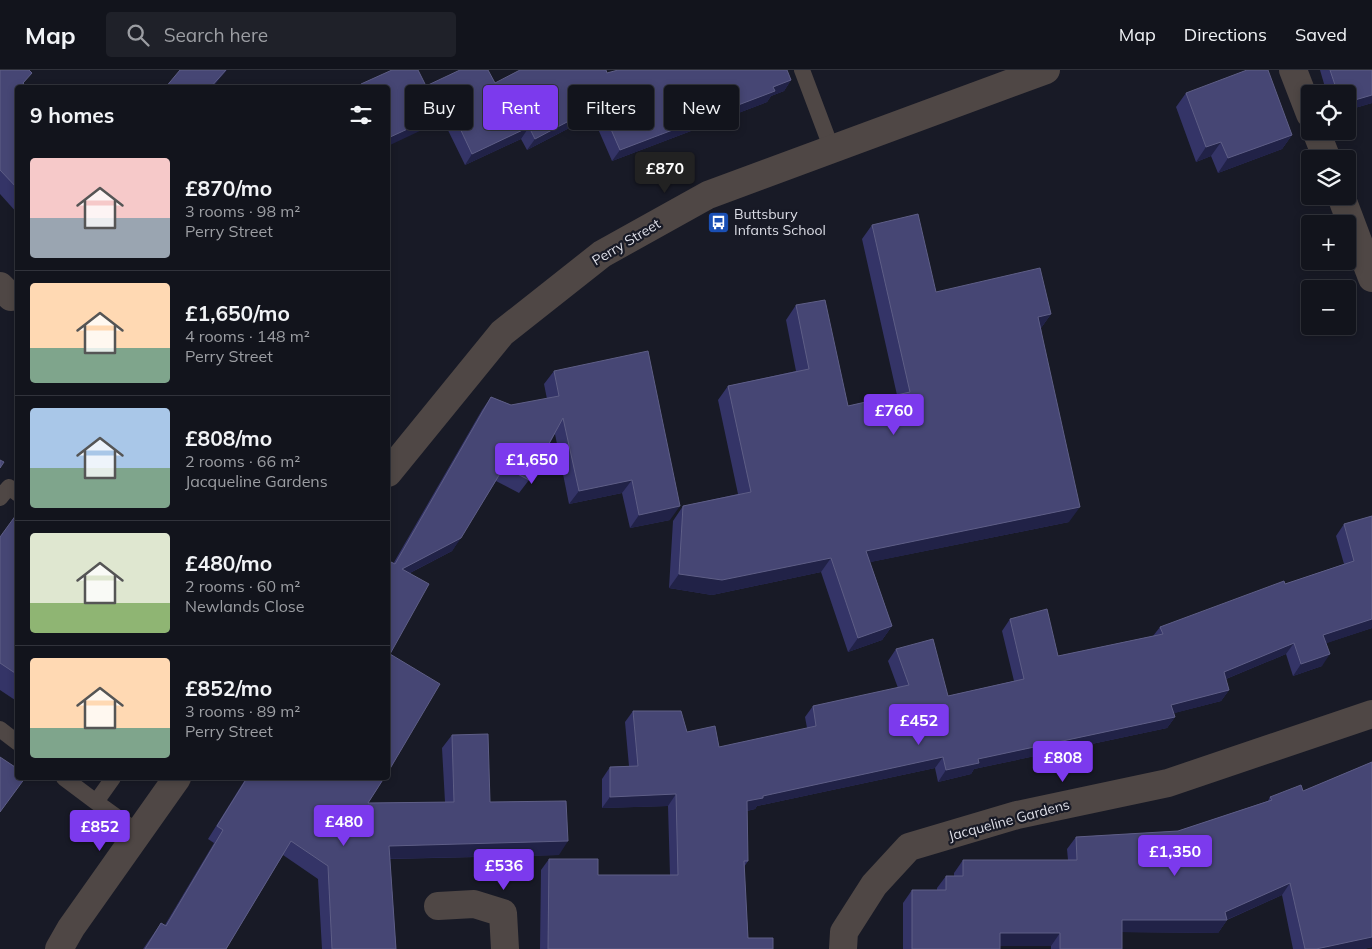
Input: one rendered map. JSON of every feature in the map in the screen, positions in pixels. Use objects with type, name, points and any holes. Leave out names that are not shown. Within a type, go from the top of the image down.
[{"type":"street","name":"Perry Street","points":[[390,471],[502,333],[602,254],[708,194],[1046,70]]},
{"type":"street","points":[[1293,70],[1301,91]]},
{"type":"street","points":[[1344,205],[1372,278]]},
{"type":"street","name":"Jacqueline Gardens","points":[[843,949],[844,932],[874,885],[909,847],[1018,814],[1168,783],[1372,714]]},
{"type":"street","points":[[59,949],[71,928],[176,780]]},
{"type":"street","points":[[438,906],[474,904],[503,913],[505,949]]},
{"type":"lane","points":[[802,70],[831,148]]},
{"type":"lane","points":[[0,498],[9,487],[15,492]]},
{"type":"lane","points":[[0,730],[15,741]]},
{"type":"lane","points":[[67,780],[140,832]]},
{"type":"lane","points":[[96,802],[112,780]]},
{"type":"building","points":[[0,70],[29,70],[32,73],[23,83],[25,85],[15,85],[15,186],[0,170]]},
{"type":"building","points":[[180,70],[226,70],[213,85],[168,85]]},
{"type":"building","points":[[392,70],[418,70],[426,85],[405,85],[405,130],[390,137],[390,85],[362,85]]},
{"type":"building","points":[[460,70],[488,70],[495,83],[520,70],[606,70],[607,73],[618,70],[787,70],[791,80],[773,87],[775,91],[739,105],[739,85],[664,85],[664,130],[673,130],[620,150],[611,130],[654,130],[654,85],[568,85],[568,121],[558,127],[558,85],[483,85],[483,130],[523,130],[472,154],[461,130],[473,130],[473,85],[428,85]]},
{"type":"building","points":[[1247,70],[1268,70],[1292,135],[1228,158],[1221,142],[1206,147],[1186,93]]},
{"type":"building","points":[[1330,70],[1372,70],[1372,95],[1356,100],[1356,85],[1335,85]]},
{"type":"building","points":[[530,130],[552,130],[535,139]]},
{"type":"building","points":[[918,214],[936,292],[1040,268],[1051,314],[1038,317],[1080,507],[866,551],[892,626],[858,638],[831,558],[722,580],[679,574],[683,506],[751,492],[728,386],[809,369],[796,305],[825,300],[848,406],[910,392],[872,225]]},
{"type":"building","points":[[648,351],[680,506],[639,515],[632,480],[579,491],[563,418],[529,480],[504,467],[461,538],[402,569],[429,584],[390,654],[390,562],[395,564],[491,397],[511,405],[559,396],[554,371]]},
{"type":"building","points":[[0,460],[4,462],[0,468]]},
{"type":"building","points":[[15,516],[15,673],[0,663],[0,537]]},
{"type":"building","points":[[1372,516],[1372,619],[1323,635],[1330,654],[1301,664],[1294,643],[1224,672],[1229,690],[1171,705],[1175,717],[978,759],[979,763],[946,770],[943,757],[747,801],[748,861],[744,861],[748,938],[773,938],[773,949],[548,949],[549,859],[598,859],[598,875],[678,875],[676,794],[610,797],[610,767],[638,766],[633,711],[681,711],[687,732],[715,726],[719,747],[816,726],[813,706],[909,685],[896,649],[933,639],[948,696],[1024,679],[1010,619],[1047,609],[1058,656],[1163,634],[1160,627],[1284,581],[1285,584],[1354,561],[1344,524]]},
{"type":"building","points":[[390,654],[440,684],[390,769]]},
{"type":"building","points":[[488,734],[490,802],[566,801],[568,841],[389,846],[396,949],[332,949],[328,866],[291,841],[226,949],[145,949],[161,923],[166,926],[223,830],[217,826],[246,780],[383,780],[368,803],[454,802],[452,735]]},
{"type":"building","points":[[0,757],[15,767],[15,780],[24,780],[0,812]]},
{"type":"building","points":[[1372,762],[1372,937],[1316,949],[1305,949],[1290,883],[1225,912],[1227,920],[1122,920],[1122,949],[1060,949],[1060,933],[1000,933],[1000,949],[912,949],[912,890],[946,890],[946,876],[963,876],[963,860],[1077,860],[1076,837],[1178,831],[1272,800],[1270,797],[1301,785],[1303,791]]},
{"type":"place","name":"Buttsbury Infants School","points":[[718,222]]}]
